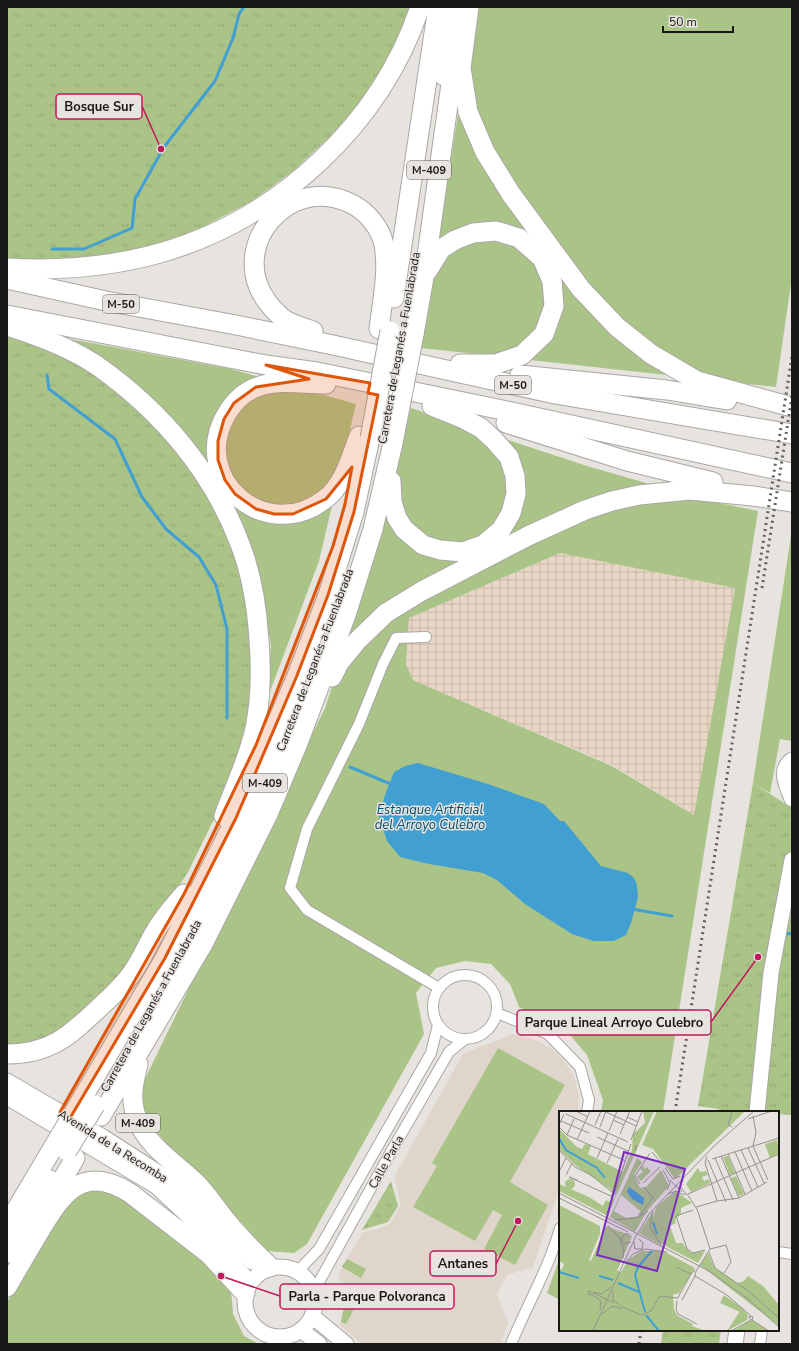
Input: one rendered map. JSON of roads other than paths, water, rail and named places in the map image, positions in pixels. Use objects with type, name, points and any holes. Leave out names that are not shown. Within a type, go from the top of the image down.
[{"type":"highway","points":[[7,268],[40,270],[88,267],[135,260],[202,238],[223,228],[274,199],[315,166],[353,127],[381,88],[399,59],[412,31],[420,7]]},
{"type":"highway","name":"M-409","points":[[266,1269],[197,1184],[183,1170],[158,1150],[144,1132],[134,1110],[132,1088],[139,1063],[174,1003],[268,814],[298,743],[346,615],[362,566],[378,508],[377,439],[397,332],[396,233],[427,7]]},
{"type":"highway","name":"Carretera de Leganés a Fuenlabrada","points":[[397,332],[438,7]]},
{"type":"highway","name":"Carretera de Leganés a Fuenlabrada","points":[[7,1225],[60,1148],[88,1102],[165,958],[236,818],[296,678],[328,595],[377,439],[454,7]]},
{"type":"highway","name":"M-409","points":[[397,332],[424,277],[453,68],[464,7]]},
{"type":"highway","points":[[469,7],[461,68],[468,112],[485,152],[511,194],[582,288],[617,327],[651,354],[697,381],[792,409]]},
{"type":"highway","points":[[335,339],[302,328],[284,320],[265,299],[260,290],[256,276],[255,254],[264,228],[279,210],[296,201],[306,198],[324,196],[347,202],[365,213],[376,227],[384,244],[385,273],[397,332]]},
{"type":"highway","points":[[424,277],[442,249],[455,240],[473,233],[496,231],[520,238],[542,258],[552,281],[554,306],[544,334],[522,355],[496,364],[460,364]]},
{"type":"highway","name":"M-50","points":[[7,279],[106,301],[236,325],[555,394],[792,434]]},
{"type":"highway","name":"M-50","points":[[7,315],[266,365],[316,372],[488,407],[792,474]]},
{"type":"highway","points":[[236,325],[335,339],[494,372],[667,390],[792,409]]},
{"type":"highway","points":[[7,326],[34,334],[98,367],[158,416],[195,459],[229,518],[241,546],[251,581],[257,614],[260,654],[260,685],[257,718],[251,742],[223,818]]},
{"type":"highway","points":[[266,365],[328,384],[472,413],[627,461],[792,502]]},
{"type":"highway","points":[[328,384],[282,382],[268,384],[256,387],[247,392],[234,403],[224,419],[218,441],[218,460],[221,473],[229,487],[247,505],[265,512],[283,514],[304,511],[326,499],[338,485],[347,468],[377,439],[391,475],[392,502],[396,518],[404,529],[423,545],[440,550],[463,552],[483,545],[501,530],[511,512],[516,494],[515,476],[509,457],[481,428],[464,418],[432,406]]},
{"type":"highway","name":"M-409","points":[[88,1102],[154,950],[223,818],[256,745],[333,546],[345,504],[377,439]]},
{"type":"highway","points":[[298,743],[339,663],[371,626],[386,613],[422,591],[530,535],[567,517],[612,501],[639,495],[690,490],[753,496],[792,502]]},
{"type":"highway","name":"M-409","points":[[7,1054],[36,1052],[60,1041],[72,1033],[112,996],[134,971],[162,920],[184,894]]},
{"type":"highway","name":"M-409","points":[[7,1275],[60,1148],[88,1102],[203,944]]},
{"type":"highway","name":"M-409","points":[[7,1201],[60,1148]]},
{"type":"highway","name":"Carretera de Leganés a Fuenlabrada","points":[[7,1253],[60,1148]]},
{"type":"highway","points":[[7,1287],[54,1206],[76,1185],[96,1181],[108,1182],[119,1186],[130,1193],[209,1254],[248,1287]]},
{"type":"street","points":[[426,636],[396,638],[383,664],[359,724],[307,828],[290,888],[307,910],[439,988]]},
{"type":"street","points":[[792,760],[788,763],[784,771],[784,780],[792,799]]},
{"type":"street","points":[[757,1111],[771,972],[792,860]]},
{"type":"street","points":[[468,975],[478,978],[487,984],[494,992],[497,1002],[497,1013],[492,1024],[485,1032],[475,1037],[465,1039],[454,1037],[445,1032],[438,1024],[434,1016],[433,1006],[435,996],[439,988],[447,980],[457,976],[468,975]]},
{"type":"street","points":[[497,1013],[548,1034],[580,1068],[589,1100],[587,1111]]},
{"type":"street","name":"Calle Parla","points":[[298,1271],[319,1249],[431,1053],[438,1024]]},
{"type":"street","name":"Calle Parla","points":[[314,1291],[388,1157],[449,1052],[465,1039]]},
{"type":"street","name":"Avenida de la Recomba","points":[[7,1080],[103,1137],[165,1177],[196,1205],[226,1237],[266,1269]]},
{"type":"street","name":"Avenida de la Recomba","points":[[7,1097],[156,1186],[186,1214],[248,1287]]},
{"type":"street","points":[[511,1344],[555,1247],[559,1232]]},
{"type":"street","points":[[779,1252],[792,1254]]},
{"type":"street","points":[[280,1266],[289,1267],[298,1271],[305,1276],[314,1291],[315,1308],[308,1324],[301,1330],[291,1335],[280,1337],[270,1336],[260,1331],[252,1324],[246,1314],[244,1304],[248,1287],[266,1269],[280,1266]]},
{"type":"street","points":[[312,1316],[346,1344]]},
{"type":"street","points":[[301,1330],[319,1344]]},
{"type":"street","points":[[735,1344],[737,1331]]},
{"type":"street","points":[[760,1344],[762,1331]]},
{"type":"water","name":"Estanque Artificial del Arroyo Culebro","points":[[418,763],[488,784],[544,804],[560,821],[564,821],[601,866],[628,873],[634,878],[637,885],[638,897],[626,935],[614,941],[593,941],[572,934],[525,904],[497,880],[483,873],[429,864],[400,857],[387,841],[379,817],[385,795],[394,772],[405,766]]},
{"type":"waterway","points":[[52,249],[84,249],[132,228],[135,199],[164,147],[215,81],[233,38],[239,14],[244,7]]},
{"type":"waterway","points":[[47,375],[49,389],[115,439],[142,497],[166,529],[199,557],[216,585],[227,629],[227,718]]},
{"type":"waterway","points":[[350,767],[393,785]]},
{"type":"waterway","points":[[632,909],[672,916]]},
{"type":"waterway","points":[[784,933],[792,934]]},
{"type":"railway","points":[[675,1111],[792,356]]},
{"type":"railway","points":[[762,588],[792,396]]},
{"type":"railway","points":[[639,1344],[641,1331]]},
{"type":"place","name":"Bosque Sur","points":[[161,149]]},
{"type":"place","name":"Parque Lineal Arroyo Culebro","points":[[758,957]]},
{"type":"place","name":"Antanes","points":[[518,1221]]},
{"type":"place","name":"Parla - Parque Polvoranca","points":[[221,1276]]}]
